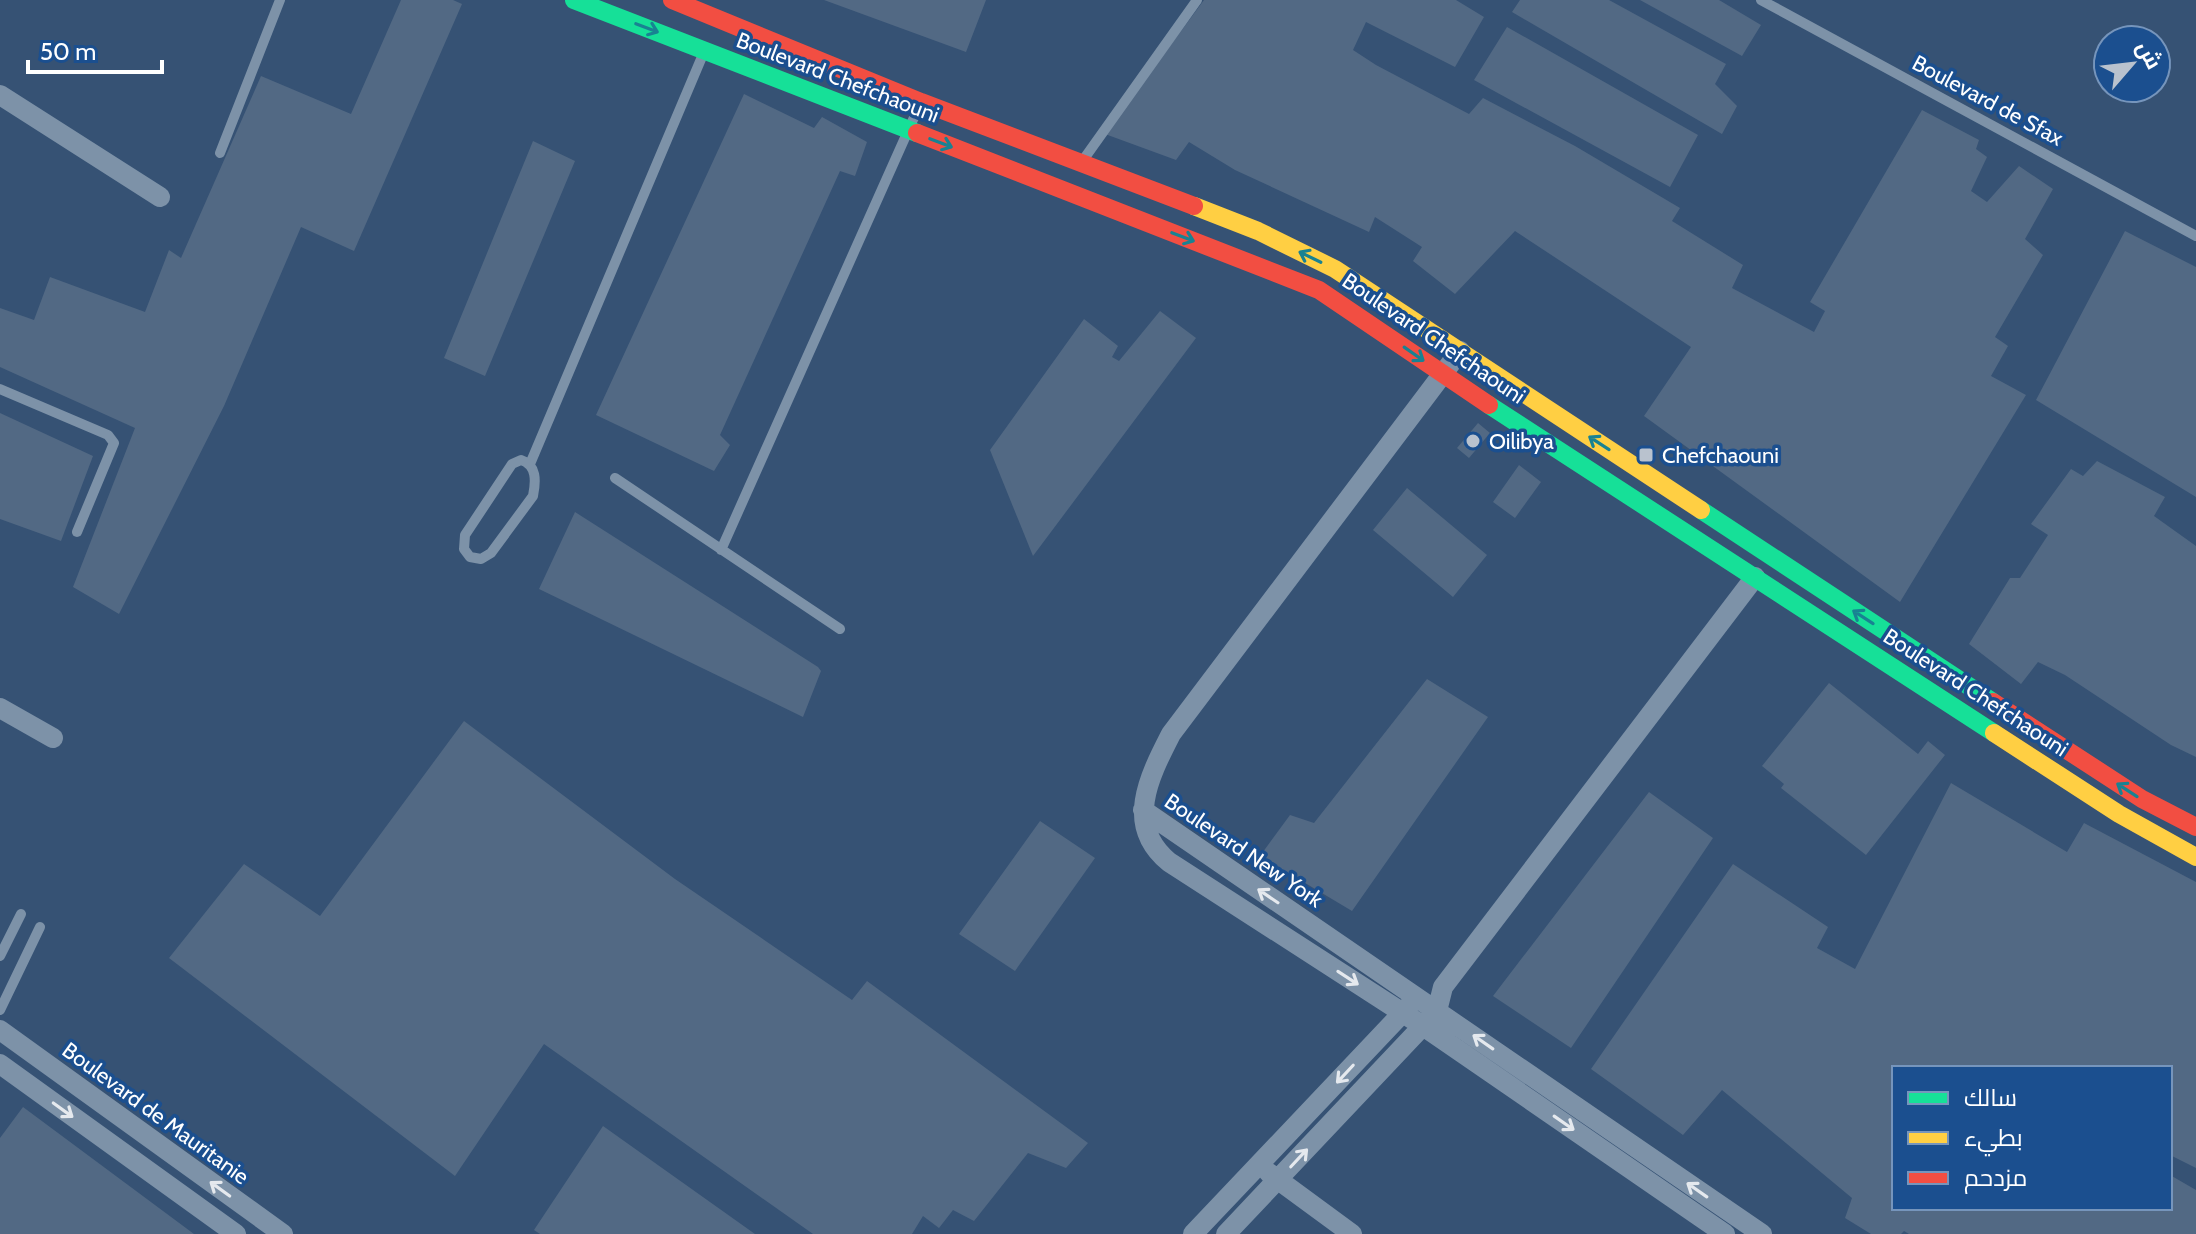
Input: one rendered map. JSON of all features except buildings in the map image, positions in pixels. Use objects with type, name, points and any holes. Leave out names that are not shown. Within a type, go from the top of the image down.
[{"type":"street","name":"Boulevard Chefchaouni","points":[[574,0],[1319,290],[1443,375],[2119,814],[2196,857]]},
{"type":"street","name":"Boulevard Chefchaouni","points":[[672,0],[921,102],[1258,231],[1343,274],[2043,735],[2142,799],[2196,827]]},
{"type":"street","points":[[0,95],[160,197]]},
{"type":"street","points":[[1143,810],[1151,774],[1171,734],[1460,351]]},
{"type":"street","points":[[1226,1234],[1430,1018],[1443,987],[1755,577]]},
{"type":"street","points":[[0,708],[53,738]]},
{"type":"street","name":"Boulevard New York","points":[[1143,810],[1417,997],[1430,1018],[1725,1234]]},
{"type":"street","name":"Boulevard New York","points":[[1143,810],[1145,827],[1152,844],[1169,862],[1403,1013],[1430,1018],[1762,1234]]},
{"type":"street","points":[[1193,1234],[1417,997],[1443,987]]},
{"type":"street","name":"Boulevard de Mauritanie","points":[[1,1036],[283,1234]]},
{"type":"street","points":[[0,1064],[236,1234]]},
{"type":"street","points":[[1260,1165],[1352,1234]]},
{"type":"lane","points":[[220,153],[280,0]]},
{"type":"lane","points":[[1080,164],[1197,0]]},
{"type":"lane","name":"Boulevard de Sfax","points":[[1761,0],[2196,236]]},
{"type":"lane","points":[[530,464],[521,460],[512,464],[465,535],[464,549],[470,557],[481,559],[491,553],[533,496],[535,477],[530,464],[705,50]]},
{"type":"lane","points":[[721,550],[921,102]]},
{"type":"lane","points":[[0,389],[108,435],[114,443],[77,532]]},
{"type":"lane","points":[[615,478],[840,629]]},
{"type":"lane","points":[[0,956],[21,914]]},
{"type":"lane","points":[[0,1010],[40,927]]},
{"type":"traffic: fast","points":[[574,0],[917,133]]},
{"type":"traffic: fast","points":[[1489,405],[1994,733]]},
{"type":"traffic: fast","points":[[1701,510],[1993,702]]},
{"type":"traffic: slow","points":[[1194,206],[1258,231],[1335,269],[1701,510]]},
{"type":"traffic: slow","points":[[1994,733],[2119,814],[2196,857]]},
{"type":"traffic: jam","points":[[672,0],[921,102],[1194,206]]},
{"type":"traffic: jam","points":[[917,133],[1319,290],[1489,405]]},
{"type":"traffic: jam","points":[[1993,702],[2142,799],[2196,827]]},
{"type":"place","name":"Oilibya","points":[[1473,441]]},
{"type":"place","name":"Chefchaouni","points":[[1646,455]]}]
